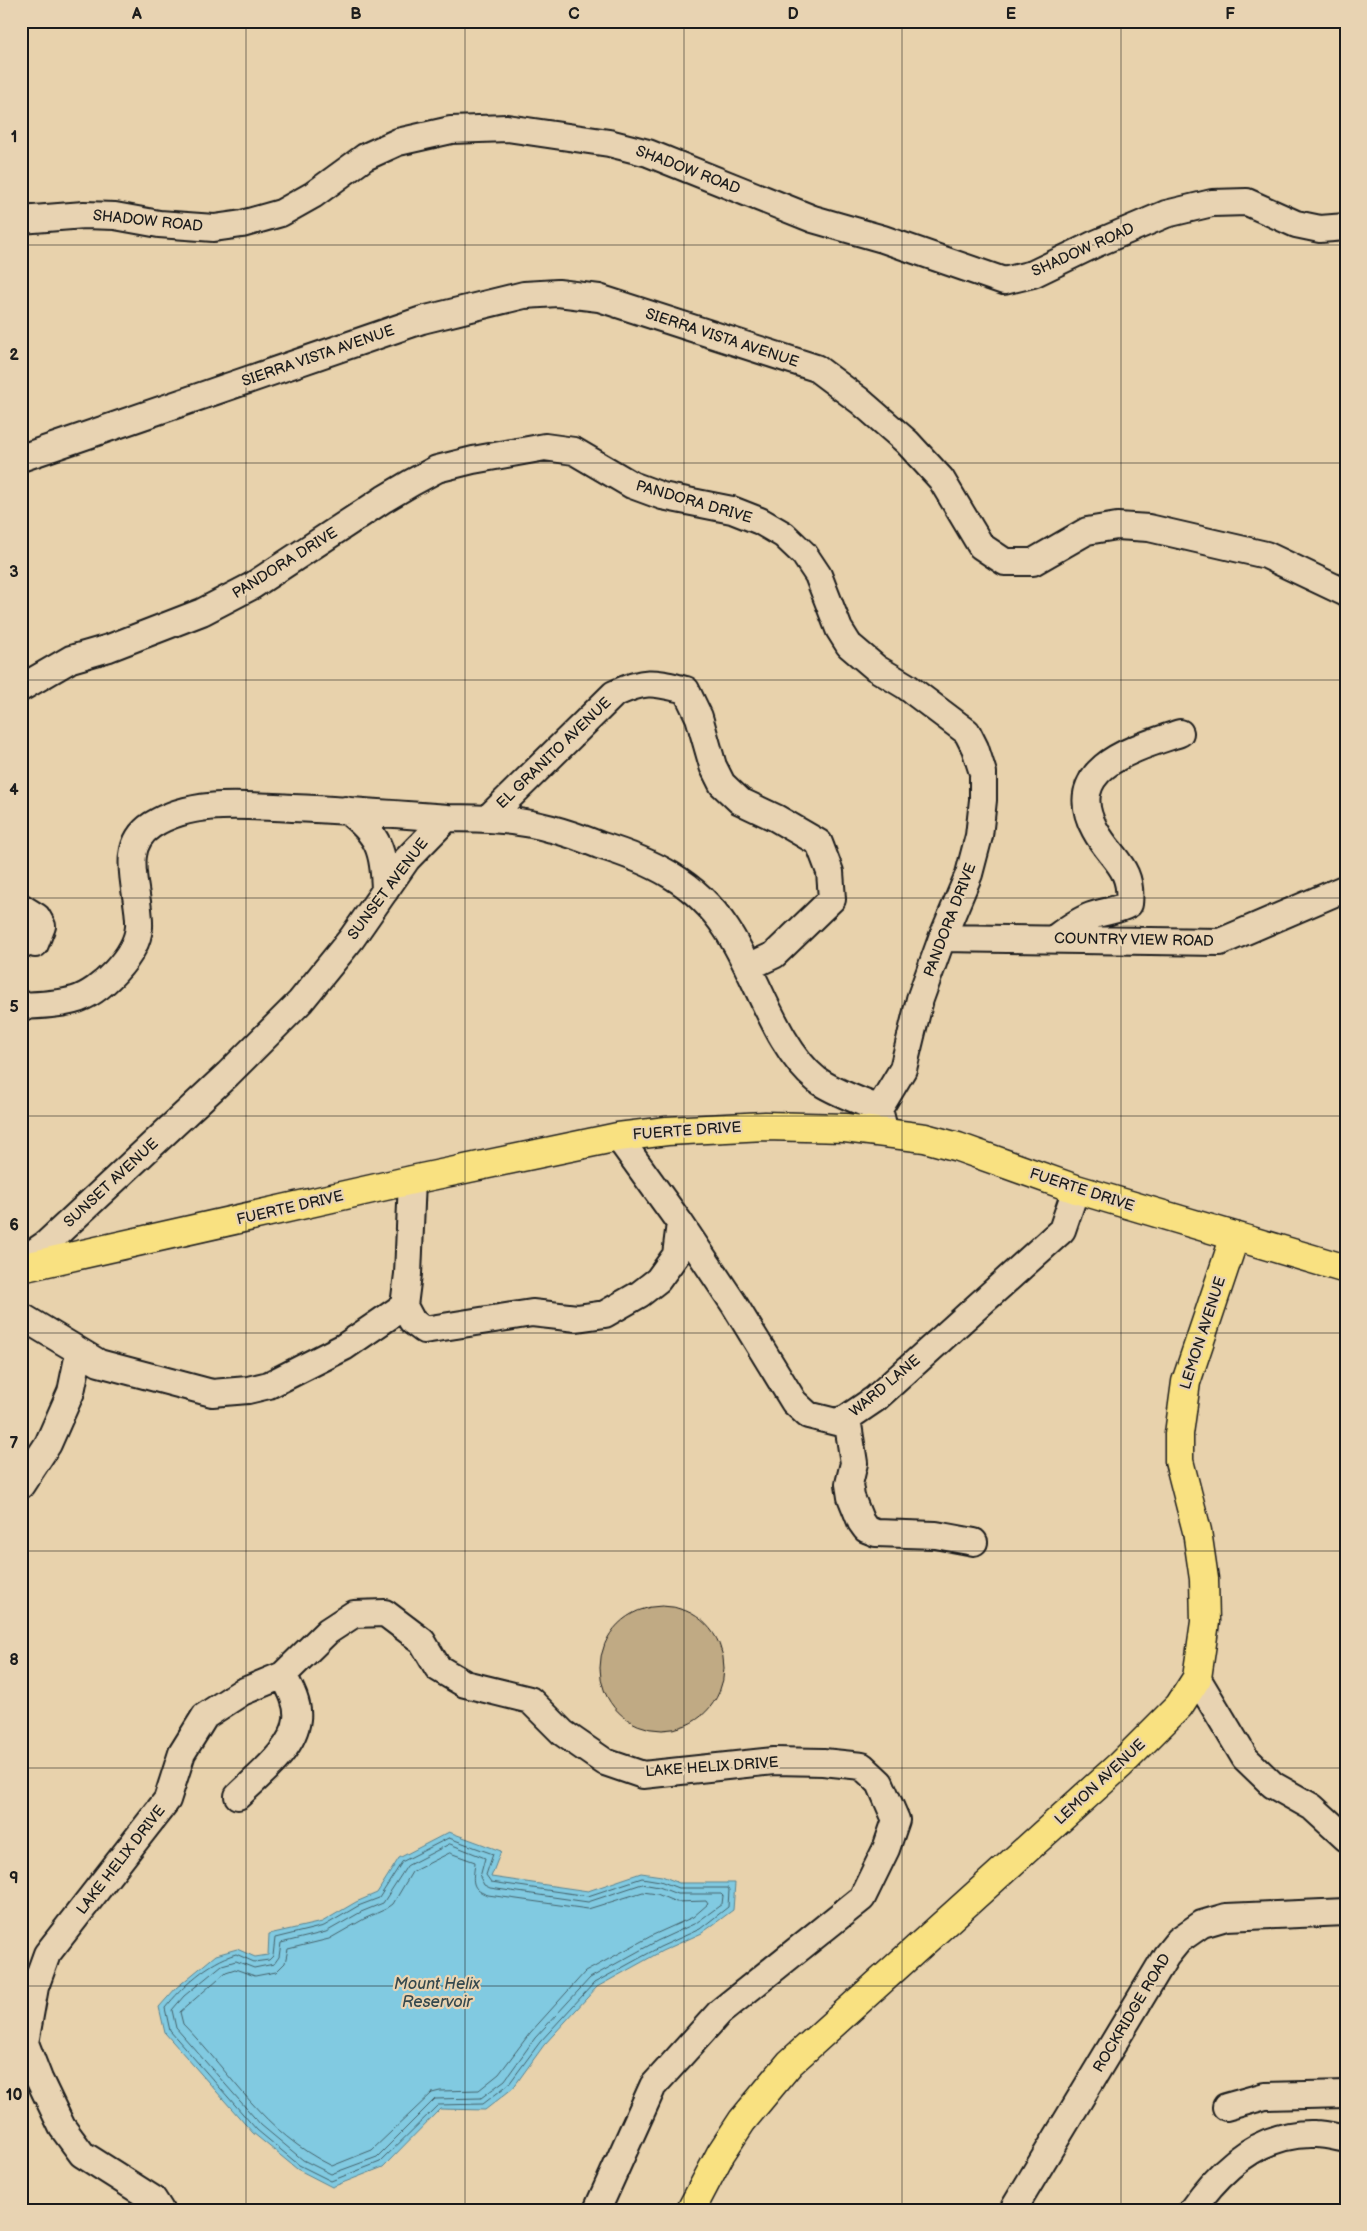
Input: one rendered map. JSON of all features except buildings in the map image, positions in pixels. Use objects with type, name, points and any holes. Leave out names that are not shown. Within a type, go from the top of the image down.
[{"type":"main road","name":"FUERTE DRIVE","points":[[21,1268],[412,1180],[618,1137],[706,1128],[882,1120],[925,1138],[958,1147],[1076,1190],[1346,1269]]},
{"type":"main road","name":"LEMON AVENUE","points":[[697,2207],[722,2153],[742,2121],[790,2063],[1120,1765],[1179,1706],[1196,1678],[1205,1622],[1204,1578],[1197,1531],[1179,1461],[1178,1434],[1186,1382],[1235,1236]]},
{"type":"street","name":"SHADOW ROAD","points":[[21,220],[84,215],[115,216],[159,224],[205,227],[242,224],[281,213],[313,195],[365,157],[398,142],[451,130],[507,128],[608,143],[648,153],[813,219],[883,239],[1004,282],[1033,274],[1095,244],[1166,214],[1212,203],[1247,202],[1296,224],[1320,229],[1346,227]]},
{"type":"street","name":"SIERRA VISTA AVENUE","points":[[21,458],[422,320],[524,295],[558,293],[599,298],[816,368],[860,401],[907,442],[941,479],[981,546],[1005,562],[1033,562],[1087,531],[1117,526],[1149,528],[1266,555],[1346,592]]},
{"type":"street","name":"PANDORA DRIVE","points":[[21,688],[71,659],[109,648],[202,612],[252,586],[384,499],[437,469],[545,447],[574,451],[632,485],[662,496],[732,510],[760,522],[784,535],[804,554],[818,575],[839,630],[849,645],[876,668],[906,686],[967,732],[975,748],[983,773],[983,800],[979,836],[969,874],[942,938],[920,999],[903,1069],[882,1120]]},
{"type":"street","name":"EL GRANITO AVENUE","points":[[488,818],[614,694],[634,685],[651,682],[686,690],[699,717],[714,766],[722,784],[740,801],[776,818],[819,843],[830,872],[832,899],[774,954],[748,967]]},
{"type":"street","points":[[1055,938],[1077,922],[1093,915],[1117,910],[1129,904],[1130,891],[1126,872],[1095,830],[1089,814],[1087,798],[1092,781],[1100,769],[1123,753],[1180,734]]},
{"type":"street","points":[[21,1006],[74,1000],[87,995],[116,971],[127,958],[139,928],[132,869],[134,848],[139,836],[168,816],[183,812],[231,806],[346,810],[447,818],[488,818],[551,828],[627,853],[664,870],[696,893],[710,907],[738,945],[781,1032],[799,1063],[818,1080],[882,1120]]},
{"type":"street","points":[[346,810],[364,825],[377,840],[384,865],[385,891]]},
{"type":"street","name":"SUNSET AVENUE","points":[[21,1261],[51,1239],[228,1074],[300,1002],[352,938],[412,853],[447,818]]},
{"type":"street","name":"COUNTRY VIEW ROAD","points":[[942,938],[1055,938],[1220,942],[1346,888]]},
{"type":"street","points":[[21,907],[37,917],[42,926],[34,944]]},
{"type":"street","name":"WARD LANE","points":[[618,1137],[680,1223],[734,1304],[794,1402],[808,1415],[836,1422],[847,1418],[875,1399],[1062,1230],[1076,1190]]},
{"type":"street","points":[[412,1180],[408,1274],[404,1306],[412,1321],[424,1330],[532,1313],[577,1318],[604,1314],[640,1294],[658,1280],[676,1255],[680,1223]]},
{"type":"street","points":[[21,1316],[79,1353],[99,1363],[212,1393],[248,1390],[269,1385],[344,1347],[404,1306]]},
{"type":"street","points":[[21,1485],[52,1435],[71,1392],[79,1353]]},
{"type":"street","points":[[847,1418],[854,1463],[849,1484],[851,1497],[861,1522],[866,1529],[876,1533],[936,1535],[974,1542]]},
{"type":"street","name":"LAKE HELIX DRIVE","points":[[160,2210],[153,2199],[82,2154],[62,2127],[38,2079],[25,2043],[35,1986],[48,1954],[167,1800],[182,1753],[205,1716],[242,1692],[284,1675],[328,1632],[354,1614],[385,1613],[422,1642],[438,1668],[465,1684],[530,1700],[562,1733],[606,1762],[643,1775],[774,1761],[823,1762],[862,1766],[880,1783],[896,1820],[886,1849],[862,1898],[720,2012],[653,2086],[597,2210]]},
{"type":"street","points":[[238,1796],[281,1753],[289,1742],[294,1730],[297,1709],[284,1675]]},
{"type":"street","points":[[1196,1678],[1245,1758],[1273,1786],[1312,1807],[1346,1838]]},
{"type":"street","name":"ROCKRIDGE ROAD","points":[[1014,2210],[1166,1956],[1179,1940],[1202,1924],[1226,1917],[1346,1912]]},
{"type":"street","points":[[1226,2107],[1265,2096],[1346,2094]]},
{"type":"street","points":[[1192,2210],[1230,2164],[1255,2148],[1285,2137],[1314,2134],[1346,2139]]},
{"type":"water","name":"Mount Helix Reservoir","points":[[449,1832],[501,1851],[491,1877],[588,1891],[641,1873],[662,1876],[679,1883],[735,1883],[733,1910],[702,1933],[662,1951],[597,1987],[544,2045],[513,2088],[485,2110],[440,2109],[383,2167],[332,2187],[297,2169],[253,2133],[165,2033],[159,2007],[176,1988],[216,1955],[237,1949],[255,1957],[268,1955],[269,1934],[322,1922],[356,1902],[377,1893],[399,1858]]}]
